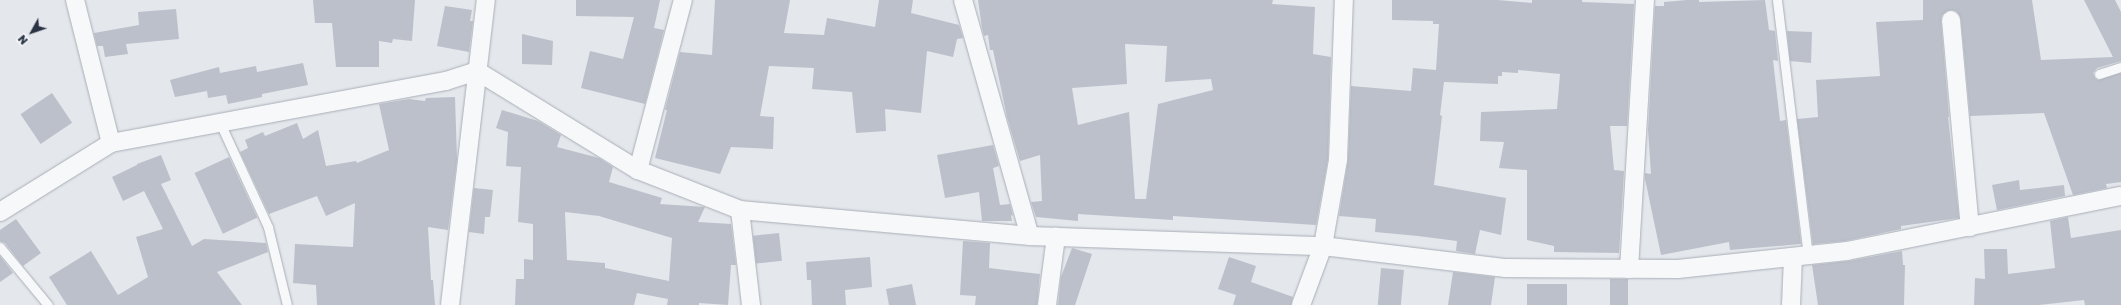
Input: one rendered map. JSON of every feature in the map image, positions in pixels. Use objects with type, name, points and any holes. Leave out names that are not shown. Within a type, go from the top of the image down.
[{"type":"street","points":[[75,0],[111,143]]},
{"type":"street","points":[[450,305],[486,0]]},
{"type":"street","points":[[638,170],[683,0]]},
{"type":"street","points":[[963,0],[1030,236]]},
{"type":"street","points":[[1301,305],[1323,246],[1338,160],[1344,0]]},
{"type":"street","points":[[1629,269],[1645,0]]},
{"type":"street","points":[[1951,20],[1970,227]]},
{"type":"street","points":[[0,212],[111,143],[446,80],[477,71],[638,170],[740,210],[1030,236],[1323,246],[1506,268],[1678,269],[1847,251],[2121,196]]},
{"type":"street","points":[[740,210],[751,305]]},
{"type":"street","points":[[1047,305],[1056,237]]},
{"type":"street","points":[[1791,305],[1801,256]]},
{"type":"lane","points":[[1777,0],[1801,256]]},
{"type":"lane","points":[[2098,74],[2121,67]]},
{"type":"lane","points":[[220,123],[268,227],[287,305]]},
{"type":"lane","points":[[0,247],[48,305]]},
{"type":"building","points":[[313,0],[415,0],[412,41],[393,39],[392,43],[379,41],[379,67],[336,67],[332,23],[315,23]]},
{"type":"building","points":[[576,0],[660,0],[654,28],[664,30],[645,104],[581,88],[590,51],[623,59],[634,17],[576,16]]},
{"type":"building","points":[[715,0],[790,0],[784,33],[824,35],[827,18],[875,27],[879,0],[913,0],[911,13],[959,25],[963,38],[957,39],[953,57],[927,51],[921,113],[885,109],[886,131],[856,133],[852,92],[812,89],[814,68],[769,66],[760,116],[774,117],[773,149],[731,147],[720,174],[655,158],[667,110],[665,110],[680,52],[712,55]]},
{"type":"building","points":[[978,0],[1273,0],[1272,4],[1315,7],[1313,54],[1331,57],[1328,159],[1316,225],[1173,216],[1173,220],[1078,214],[1078,221],[1036,217],[1031,202],[1042,201],[1040,155],[1020,161],[1007,117],[993,50],[990,50],[988,35],[984,36]],"holes":[[[1125,44],[1167,46],[1165,82],[1211,79],[1213,90],[1158,104],[1146,199],[1135,199],[1129,112],[1078,125],[1072,88],[1127,84]]]},
{"type":"building","points":[[1392,0],[1498,0],[1532,3],[1532,0],[1582,0],[1582,2],[1634,4],[1627,126],[1610,126],[1614,170],[1624,171],[1619,253],[1554,252],[1554,246],[1527,240],[1527,170],[1499,168],[1504,142],[1480,141],[1481,112],[1557,109],[1560,74],[1518,70],[1518,73],[1502,72],[1502,76],[1498,76],[1498,84],[1444,82],[1440,115],[1442,116],[1434,185],[1506,198],[1501,235],[1480,230],[1475,254],[1456,251],[1457,241],[1375,232],[1376,219],[1339,216],[1348,160],[1351,86],[1411,91],[1413,68],[1436,70],[1439,24],[1433,24],[1433,21],[1392,20]]},
{"type":"building","points":[[1699,0],[1699,2],[1765,0],[1769,30],[1775,31],[1778,61],[1773,60],[1780,121],[1786,120],[1801,244],[1730,250],[1729,242],[1661,255],[1645,179],[1645,173],[1651,174],[1648,130],[1655,6],[1664,6],[1664,2]]},
{"type":"building","points":[[1923,0],[2032,0],[2041,60],[2113,57],[2084,0],[2115,0],[2121,12],[2121,61],[2097,68],[2093,73],[2095,78],[2098,80],[2121,73],[2121,182],[2106,184],[2107,188],[2073,195],[2044,113],[1970,116],[1961,19],[1956,11],[1950,10],[1942,15],[1941,21],[1948,117],[1959,218],[1901,226],[1901,229],[1845,241],[1813,244],[1797,119],[1818,117],[1816,80],[1880,76],[1876,22],[1923,20]]},
{"type":"building","points":[[445,6],[472,10],[470,21],[473,21],[469,52],[437,46]]},
{"type":"building","points":[[176,9],[179,39],[126,44],[128,54],[105,57],[103,46],[97,46],[94,33],[139,25],[138,12]]},
{"type":"building","points":[[1787,31],[1812,32],[1811,63],[1790,61]]},
{"type":"building","points":[[522,34],[553,41],[552,65],[522,64]]},
{"type":"building","points":[[303,63],[308,85],[262,94],[262,97],[228,104],[226,95],[208,98],[207,91],[175,97],[170,80],[219,67],[220,73],[256,66],[257,72]]},
{"type":"building","points":[[52,93],[72,123],[41,144],[20,114]]},
{"type":"building","points":[[455,97],[457,159],[448,230],[428,227],[431,280],[433,280],[435,305],[317,305],[316,285],[293,283],[295,244],[353,247],[355,203],[326,216],[317,196],[269,214],[240,152],[248,148],[245,140],[263,132],[265,136],[297,123],[303,139],[318,130],[326,166],[356,161],[357,163],[389,150],[379,104],[409,99],[425,101],[426,98]]},
{"type":"building","points":[[502,110],[538,121],[561,135],[557,147],[599,158],[613,167],[609,182],[662,198],[660,204],[705,207],[698,222],[731,224],[736,265],[731,265],[728,305],[699,303],[699,305],[667,305],[668,299],[637,293],[634,305],[515,305],[516,279],[524,279],[524,259],[533,260],[533,224],[518,222],[521,167],[506,166],[508,132],[496,128]],"holes":[[[565,212],[599,216],[672,238],[669,281],[605,268],[605,263],[567,260]]]},
{"type":"building","points":[[993,145],[999,166],[993,168],[1000,205],[1010,204],[1013,216],[1011,215],[1012,221],[982,221],[979,192],[945,198],[937,155]]},
{"type":"building","points":[[161,155],[171,180],[161,184],[192,246],[204,239],[266,243],[268,252],[217,272],[242,305],[67,305],[49,277],[91,251],[118,295],[148,277],[136,237],[163,229],[144,191],[123,201],[112,177],[137,164]]},
{"type":"building","points":[[229,157],[257,218],[223,234],[195,173]]},
{"type":"building","points":[[2019,180],[2020,190],[2064,185],[2065,196],[1997,210],[1992,185]]},
{"type":"building","points":[[474,188],[493,190],[490,217],[485,217],[484,234],[469,232]]},
{"type":"building","points":[[2068,217],[2071,238],[2121,230],[2121,305],[2085,305],[2084,300],[2039,305],[1974,305],[1975,278],[1985,279],[1984,249],[2007,249],[2008,274],[2055,268],[2050,221]]},
{"type":"building","points":[[16,219],[41,253],[23,266],[5,243],[0,241],[0,230]]},
{"type":"building","points":[[779,233],[782,261],[756,264],[753,236]]},
{"type":"building","points":[[963,241],[990,243],[989,268],[1040,274],[1037,305],[975,305],[976,296],[960,295]]},
{"type":"building","points":[[1072,248],[1092,254],[1075,305],[1058,305],[1061,277]]},
{"type":"building","points":[[1902,251],[1903,265],[1905,265],[1904,305],[1818,305],[1812,265],[1849,261]]},
{"type":"building","points":[[0,256],[13,273],[0,282]]},
{"type":"building","points":[[870,257],[872,287],[845,290],[846,305],[812,305],[811,280],[807,280],[806,262]]},
{"type":"building","points":[[1229,257],[1256,266],[1251,282],[1293,297],[1291,305],[1233,305],[1236,295],[1218,289]]},
{"type":"building","points":[[1381,268],[1404,270],[1401,305],[1378,305]]},
{"type":"building","points":[[1453,272],[1495,277],[1491,305],[1448,305]]},
{"type":"building","points":[[1610,279],[1628,279],[1628,305],[1610,305]]},
{"type":"building","points":[[912,284],[916,305],[889,305],[886,289]]},
{"type":"building","points":[[1527,284],[1567,284],[1567,305],[1527,305]]}]
